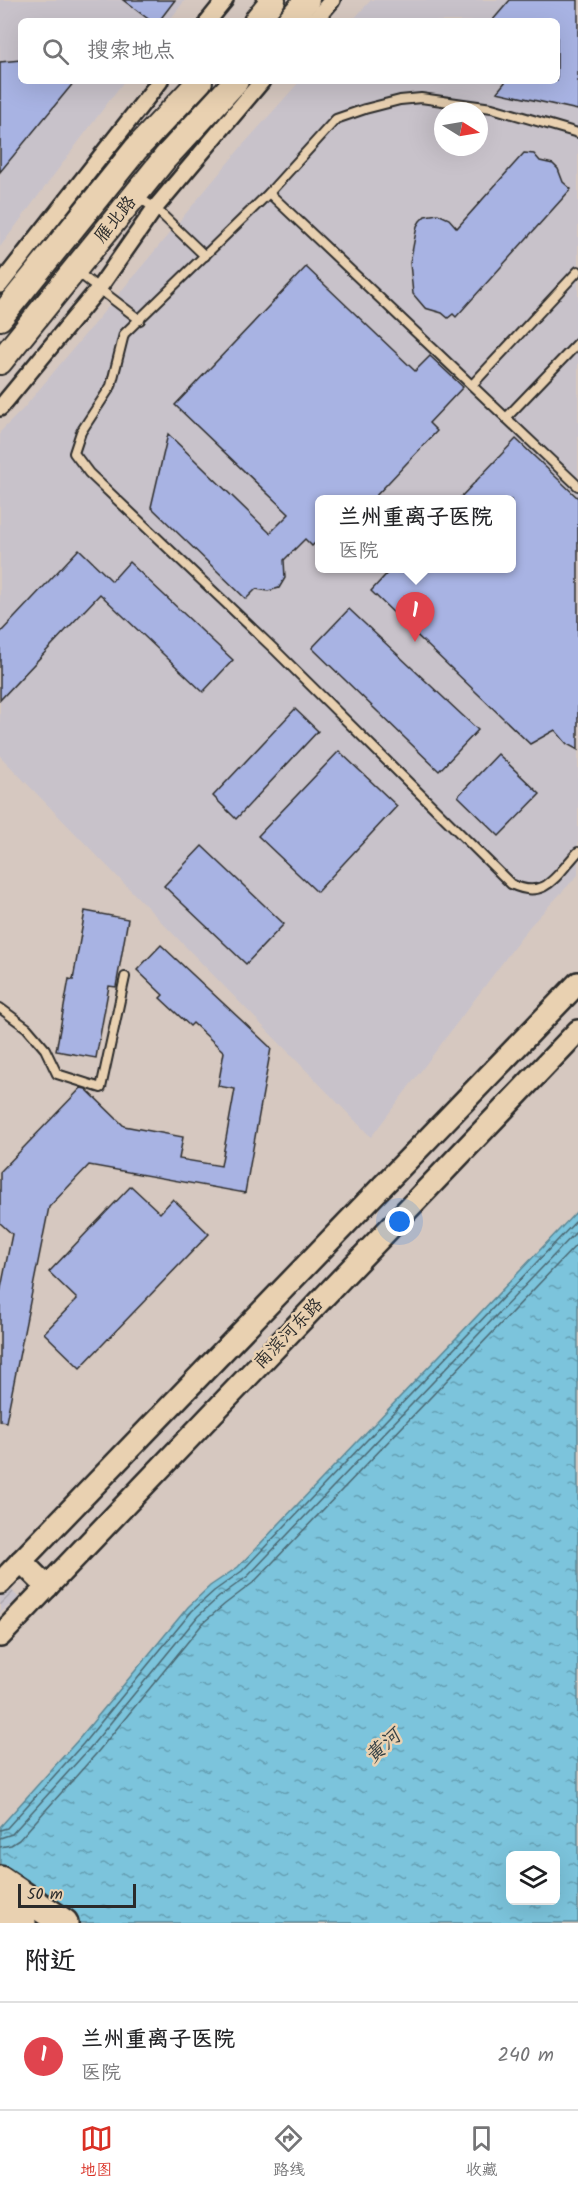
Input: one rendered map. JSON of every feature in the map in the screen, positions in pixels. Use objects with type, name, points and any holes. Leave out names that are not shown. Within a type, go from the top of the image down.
[{"type":"highway","points":[[0,1880],[64,1923]]},
{"type":"highway","points":[[0,1908],[22,1923]]},
{"type":"main road","points":[[258,18],[273,0]]},
{"type":"main road","points":[[292,18],[307,0]]},
{"type":"main road","name":"雁北路","points":[[0,318],[136,149],[197,84]]},
{"type":"main road","name":"雁北路","points":[[0,362],[75,270],[145,202],[165,158],[233,84]]},
{"type":"main road","name":"南滨河东路","points":[[0,1583],[578,983]]},
{"type":"main road","name":"南滨河东路","points":[[0,1636],[578,1031]]},
{"type":"main road","points":[[21,1562],[47,1587]]},
{"type":"street","points":[[210,18],[225,0]]},
{"type":"street","points":[[317,18],[332,0]]},
{"type":"street","points":[[0,285],[158,84]]},
{"type":"street","points":[[0,407],[99,288],[145,202],[259,84]]},
{"type":"lane","points":[[578,133],[492,108],[422,98],[400,100],[336,119],[269,193],[124,334],[111,386],[81,432],[74,453],[89,473],[275,650],[511,884],[532,891],[544,888],[578,852]]},
{"type":"lane","points":[[269,193],[578,486]]},
{"type":"lane","points":[[145,202],[205,256]]},
{"type":"lane","points":[[75,270],[140,320]]},
{"type":"lane","points":[[472,385],[578,271]]},
{"type":"lane","points":[[506,418],[578,343]]},
{"type":"lane","points":[[0,1008],[27,1028],[45,1049],[57,1074],[101,1088],[125,977]]},
{"type":"shaded area","points":[[0,0],[185,0],[171,18],[18,18],[18,84],[122,84],[0,247]]},
{"type":"shaded area","points":[[371,0],[578,0],[578,875],[530,926],[371,1137],[0,756],[0,432],[23,409],[242,146],[297,84],[560,84],[560,18],[355,18]]},
{"type":"shaded area","points":[[0,1578],[19,1598],[0,1613]]},
{"type":"water","name":"黄河","points":[[578,1210],[578,1923],[0,1923],[0,1827],[78,1740],[188,1607],[210,1586],[238,1567]]},
{"type":"building","points":[[123,0],[175,0],[161,18],[147,18]]},
{"type":"building","points":[[510,0],[578,0],[578,110],[497,92],[504,84],[560,84],[560,18],[495,18]]},
{"type":"building","points":[[18,60],[18,84],[73,84],[0,172],[0,62]]},
{"type":"building","points":[[524,153],[534,154],[540,161],[553,164],[558,169],[563,182],[571,189],[456,317],[453,314],[448,318],[442,313],[425,308],[413,294],[410,263],[420,221],[425,216],[438,214],[449,219],[457,228]]},
{"type":"building","points":[[306,267],[415,371],[430,356],[463,387],[429,423],[437,431],[377,495],[315,495],[315,543],[312,546],[305,539],[284,560],[285,578],[279,588],[268,591],[256,589],[246,599],[151,507],[168,434],[270,533],[289,514],[175,405]]},
{"type":"building","points":[[516,439],[578,498],[578,750],[567,744],[555,730],[530,744],[371,591],[387,573],[516,573],[516,495],[463,495]]},
{"type":"building","points":[[79,549],[112,581],[129,562],[233,660],[203,692],[100,594],[0,700],[0,633]]},
{"type":"building","points":[[349,609],[478,730],[439,771],[312,648]]},
{"type":"building","points":[[295,709],[318,731],[236,819],[213,796]]},
{"type":"building","points":[[339,751],[397,806],[317,892],[258,836]]},
{"type":"building","points":[[498,754],[540,794],[499,836],[458,796]]},
{"type":"building","points":[[202,846],[284,924],[246,964],[164,886]]},
{"type":"building","points":[[85,911],[128,919],[116,987],[109,986],[96,1058],[56,1051],[69,979],[73,980]]},
{"type":"building","points":[[161,945],[271,1048],[245,1193],[89,1165],[49,1207],[6,1422],[0,1421],[0,1293],[12,1234],[0,1223],[0,1172],[81,1088],[86,1089],[124,1126],[183,1137],[179,1159],[221,1166],[235,1089],[218,1086],[224,1052],[193,1023],[190,1026],[160,998],[163,995],[137,970]]},
{"type":"building","points":[[131,1186],[160,1213],[173,1199],[209,1234],[80,1368],[44,1333],[77,1299],[49,1272]]},
{"type":"place","name":"兰州重离子医院","points":[[415,642]]}]
